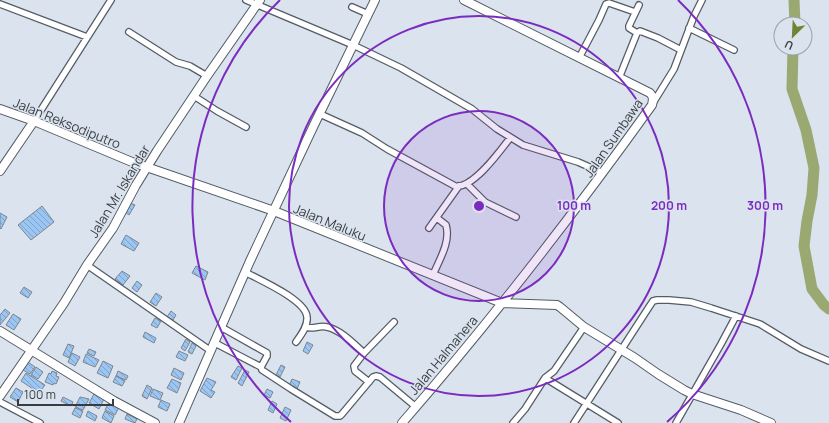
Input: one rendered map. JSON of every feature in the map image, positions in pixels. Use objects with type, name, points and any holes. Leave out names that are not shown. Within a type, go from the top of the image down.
[{"type":"main road","points":[[179,423],[212,351],[245,272],[375,0]]},
{"type":"main road","name":"Jalan Sumbawa","points":[[464,0],[650,93],[653,98],[652,105],[603,173],[502,303]]},
{"type":"main road","name":"Jalan Mr. Iskandar","points":[[0,396],[64,303],[87,265],[113,228],[148,166],[207,76],[259,3]]},
{"type":"main road","name":"Jalan Reksodiputro","points":[[0,109],[34,121],[132,162],[148,166]]},
{"type":"main road","points":[[0,170],[34,121]]},
{"type":"main road","name":"Jalan Maluku","points":[[148,166],[274,211],[502,303]]},
{"type":"main road","points":[[502,303],[557,305],[584,327],[692,394],[741,410],[771,423]]},
{"type":"main road","name":"Jalan Halmahera","points":[[402,423],[502,303]]},
{"type":"main road","points":[[0,331],[114,401],[154,423]]},
{"type":"street","points":[[34,121],[111,0]]},
{"type":"street","points":[[246,0],[259,3],[401,68],[472,109],[510,138],[523,145],[578,162],[603,173]]},
{"type":"street","points":[[652,105],[674,69],[689,28],[702,0]]},
{"type":"street","points":[[579,58],[600,20],[606,4],[609,3],[635,12]]},
{"type":"street","points":[[0,4],[87,37]]},
{"type":"street","points":[[639,5],[628,26],[629,28],[637,33],[640,31],[645,32],[681,50]]},
{"type":"street","points":[[352,7],[368,14]]},
{"type":"street","points":[[689,28],[734,50]]},
{"type":"street","points":[[129,32],[176,62],[190,66],[207,76]]},
{"type":"street","points":[[619,78],[637,33]]},
{"type":"street","points":[[194,96],[246,127]]},
{"type":"street","points":[[320,114],[362,133],[387,149],[455,186],[467,184],[491,162],[510,138]]},
{"type":"street","points":[[467,184],[485,202],[516,217]]},
{"type":"street","points":[[429,228],[459,186]]},
{"type":"street","points":[[433,275],[446,245],[448,234],[446,225],[437,218]]},
{"type":"street","points":[[87,265],[212,351]]},
{"type":"street","points":[[245,272],[279,290],[294,300],[307,315],[306,327],[296,342]]},
{"type":"street","points":[[574,423],[649,307],[656,300],[691,302],[760,324],[801,349],[829,361]]},
{"type":"street","points":[[676,423],[722,344],[736,316]]},
{"type":"street","points":[[369,382],[354,369],[356,363],[394,322]]},
{"type":"street","points":[[306,327],[311,329],[318,326],[323,326],[336,330],[364,353]]},
{"type":"street","points":[[221,327],[267,353],[261,367]]},
{"type":"street","points":[[513,423],[525,409],[546,378],[554,371],[584,327]]},
{"type":"street","points":[[215,343],[261,367],[262,370],[291,389],[337,416],[342,414],[373,377],[378,376],[416,407]]},
{"type":"street","points":[[546,378],[618,423]]},
{"type":"street","points":[[0,402],[40,423]]},
{"type":"building","points":[[130,203],[135,205],[129,215],[125,212]]},
{"type":"building","points":[[42,206],[54,222],[31,240],[18,225]]},
{"type":"building","points":[[0,213],[7,217],[1,229],[0,228]]},
{"type":"building","points":[[126,235],[139,243],[134,251],[121,244]]},
{"type":"building","points":[[196,266],[208,272],[205,280],[192,273]]},
{"type":"building","points":[[122,271],[130,276],[123,285],[115,279]]},
{"type":"building","points":[[137,281],[142,285],[137,292],[132,288]]},
{"type":"building","points":[[24,287],[32,292],[28,298],[20,293]]},
{"type":"building","points":[[156,293],[162,297],[156,306],[150,302]]},
{"type":"building","points":[[5,309],[10,313],[0,325],[0,315]]},
{"type":"building","points":[[171,311],[176,315],[173,320],[167,317]]},
{"type":"building","points":[[13,314],[21,319],[14,330],[6,325]]},
{"type":"building","points":[[155,318],[161,321],[157,328],[151,325]]},
{"type":"building","points":[[145,332],[156,338],[154,343],[143,337]]},
{"type":"building","points":[[186,339],[190,342],[185,351],[181,348]]},
{"type":"building","points":[[307,342],[313,345],[308,354],[303,351]]},
{"type":"building","points":[[192,343],[196,346],[192,354],[188,352]]},
{"type":"building","points":[[68,344],[74,346],[69,358],[63,355]]},
{"type":"building","points":[[89,349],[96,352],[94,356],[87,353]]},
{"type":"building","points":[[179,351],[188,355],[185,361],[176,357]]},
{"type":"building","points":[[72,353],[80,357],[75,366],[68,362]]},
{"type":"building","points":[[86,354],[99,360],[95,367],[83,362]]},
{"type":"building","points":[[103,361],[113,366],[108,378],[97,373]]},
{"type":"building","points":[[28,362],[35,367],[30,374],[23,370]]},
{"type":"building","points":[[281,365],[285,367],[280,377],[276,375]]},
{"type":"building","points":[[238,366],[242,368],[236,380],[231,377]]},
{"type":"building","points":[[36,367],[43,372],[38,379],[31,375]]},
{"type":"building","points":[[174,368],[184,373],[181,380],[171,375]]},
{"type":"building","points":[[245,370],[249,372],[242,386],[238,383]]},
{"type":"building","points":[[52,371],[57,373],[56,376],[59,377],[56,384],[54,383],[53,385],[45,382],[49,373],[51,374]]},
{"type":"building","points":[[118,371],[128,376],[126,380],[116,376]]},
{"type":"building","points":[[26,373],[45,385],[39,393],[21,381]]},
{"type":"building","points":[[116,376],[125,381],[122,386],[113,382]]},
{"type":"building","points":[[207,378],[216,382],[211,390],[215,392],[211,398],[200,391]]},
{"type":"building","points":[[172,379],[181,383],[177,393],[167,388]]},
{"type":"building","points":[[292,379],[300,382],[297,389],[289,386]]},
{"type":"building","points":[[147,385],[152,388],[147,399],[142,396]]},
{"type":"building","points":[[16,388],[23,392],[18,402],[10,397]]},
{"type":"building","points":[[153,389],[163,393],[160,400],[150,396]]},
{"type":"building","points":[[267,389],[273,392],[270,398],[264,395]]},
{"type":"building","points":[[94,394],[104,399],[99,409],[89,403]]},
{"type":"building","points":[[63,397],[73,402],[71,406],[61,401]]},
{"type":"building","points":[[80,397],[89,399],[83,410],[75,407]]},
{"type":"building","points":[[161,400],[170,404],[167,411],[158,407]]},
{"type":"building","points":[[272,401],[277,404],[273,413],[268,410]]},
{"type":"building","points":[[109,402],[119,407],[115,415],[105,410]]},
{"type":"building","points":[[285,407],[291,410],[286,421],[280,418]]},
{"type":"building","points":[[75,408],[83,411],[80,418],[72,414]]},
{"type":"building","points":[[88,411],[97,416],[95,421],[86,416]]},
{"type":"building","points":[[105,411],[114,416],[111,423],[102,418]]},
{"type":"building","points":[[127,414],[137,419],[135,423],[125,419]]},
{"type":"waterway","points":[[794,0],[795,16]]},
{"type":"waterway","points":[[793,56],[792,89],[806,130],[814,168],[812,195],[804,246],[812,289],[824,305],[829,309]]}]
